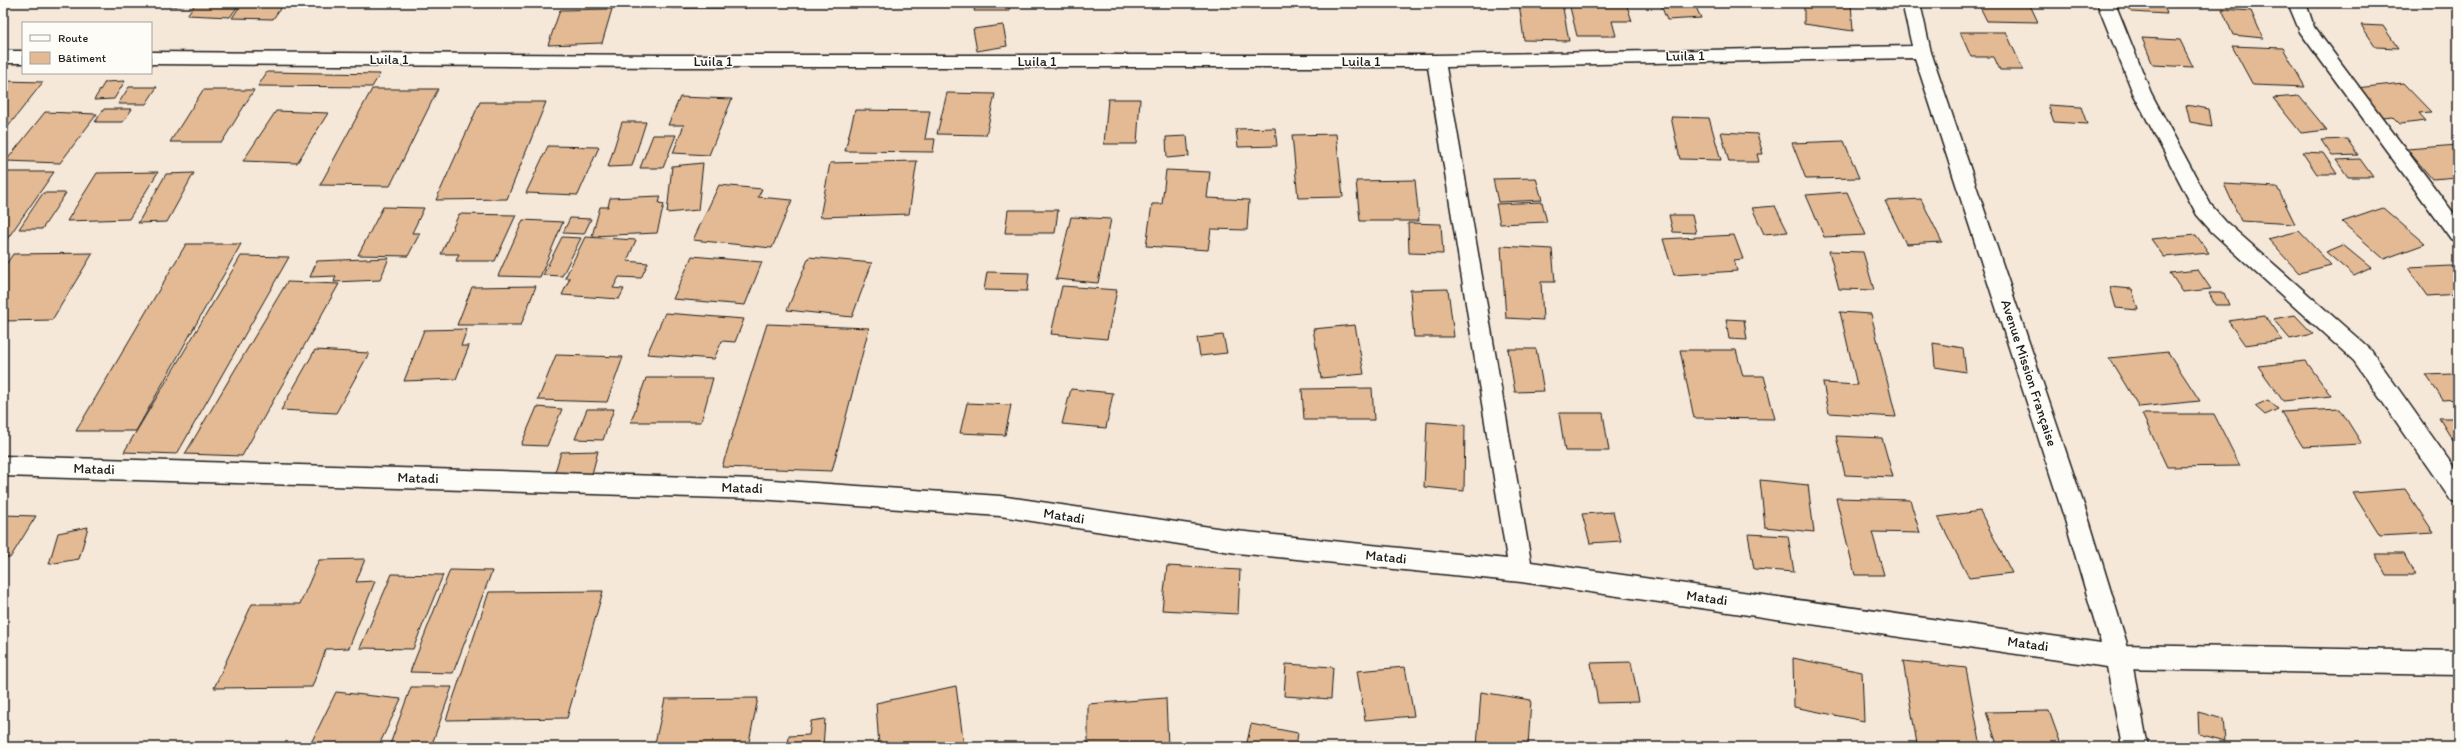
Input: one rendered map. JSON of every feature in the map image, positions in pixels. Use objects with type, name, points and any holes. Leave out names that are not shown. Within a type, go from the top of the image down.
[{"type":"street","name":"Avenue Mission Française","points":[[1911,3],[1922,52],[2075,512],[2118,657],[2135,747]]},
{"type":"street","points":[[2106,3],[2142,93],[2204,210],[2219,227],[2362,354],[2458,492]]},
{"type":"street","points":[[2297,3],[2306,28],[2458,234]]},
{"type":"street","name":"Luila 1","points":[[152,58],[670,61],[1436,61],[1922,52]]},
{"type":"street","points":[[3,57],[22,57]]},
{"type":"street","points":[[1436,61],[1521,572]]},
{"type":"street","name":"Matadi","points":[[3,466],[758,489],[1000,506],[1237,542],[1521,572],[2118,657],[2458,663]]},
{"type":"building","points":[[102,3],[180,3],[177,6]]},
{"type":"building","points":[[196,3],[240,3],[230,17],[187,15]]},
{"type":"building","points":[[242,3],[284,3],[273,19],[232,18]]},
{"type":"building","points":[[673,3],[748,3],[746,8],[671,8]]},
{"type":"building","points":[[976,3],[1010,3],[1009,11],[974,11]]},
{"type":"building","points":[[1519,3],[1562,3],[1569,41],[1524,40]]},
{"type":"building","points":[[1569,3],[1626,3],[1632,21],[1612,21],[1616,36],[1577,36]]},
{"type":"building","points":[[1660,3],[1694,3],[1701,18],[1667,20]]},
{"type":"building","points":[[1804,3],[1851,3],[1853,31],[1804,24]]},
{"type":"building","points":[[1978,3],[2029,3],[2038,22],[1987,21]]},
{"type":"building","points":[[2128,3],[2163,3],[2167,14],[2131,12]]},
{"type":"building","points":[[612,9],[602,43],[548,45],[560,10]]},
{"type":"building","points":[[2222,9],[2251,11],[2263,38],[2233,35]]},
{"type":"building","points":[[1003,25],[1007,46],[977,51],[973,29]]},
{"type":"building","points":[[2361,25],[2383,26],[2398,48],[2376,47]]},
{"type":"building","points":[[1960,32],[2006,32],[2023,70],[2000,70],[1994,57],[1971,57]]},
{"type":"building","points":[[2142,38],[2180,40],[2193,67],[2153,65]]},
{"type":"building","points":[[2232,46],[2283,48],[2305,87],[2253,85]]},
{"type":"building","points":[[267,72],[380,74],[372,87],[258,86]]},
{"type":"building","points":[[3,81],[43,82],[3,133]]},
{"type":"building","points":[[125,81],[114,99],[94,100],[105,82]]},
{"type":"building","points":[[2403,83],[2431,112],[2419,113],[2426,121],[2400,124],[2392,116],[2382,117],[2356,88]]},
{"type":"building","points":[[129,87],[157,87],[146,104],[118,104]]},
{"type":"building","points":[[372,89],[438,89],[390,186],[320,185]]},
{"type":"building","points":[[203,90],[254,90],[222,142],[170,142]]},
{"type":"building","points":[[947,93],[995,94],[986,135],[937,134]]},
{"type":"building","points":[[2299,96],[2327,130],[2301,133],[2273,98]]},
{"type":"building","points":[[680,97],[732,99],[709,155],[673,153],[684,125],[668,125]]},
{"type":"building","points":[[1108,99],[1140,99],[1137,144],[1104,144]]},
{"type":"building","points":[[480,102],[546,102],[507,199],[436,200]]},
{"type":"building","points":[[2048,105],[2081,107],[2087,124],[2054,122]]},
{"type":"building","points":[[2186,105],[2209,109],[2212,126],[2190,122]]},
{"type":"building","points":[[104,109],[132,109],[123,122],[95,122]]},
{"type":"building","points":[[855,110],[930,111],[925,139],[935,139],[933,152],[845,151]]},
{"type":"building","points":[[276,111],[328,113],[297,163],[243,161]]},
{"type":"building","points":[[45,112],[97,114],[60,163],[6,161]]},
{"type":"building","points":[[1671,117],[1709,118],[1721,160],[1680,159]]},
{"type":"building","points":[[622,122],[646,122],[632,166],[608,167]]},
{"type":"building","points":[[1275,128],[1277,146],[1238,147],[1236,129]]},
{"type":"building","points":[[1721,132],[1757,134],[1763,154],[1757,154],[1759,162],[1729,162]]},
{"type":"building","points":[[1336,134],[1343,197],[1298,198],[1292,135]]},
{"type":"building","points":[[653,135],[676,135],[663,168],[640,168]]},
{"type":"building","points":[[1187,136],[1189,156],[1167,158],[1166,137]]},
{"type":"building","points":[[2347,139],[2358,155],[2332,156],[2321,140]]},
{"type":"building","points":[[1844,141],[1859,178],[1806,179],[1792,143]]},
{"type":"building","points":[[2458,145],[2458,177],[2432,179],[2407,149]]},
{"type":"building","points":[[548,146],[599,147],[578,195],[526,193]]},
{"type":"building","points":[[2302,152],[2323,153],[2337,174],[2317,174]]},
{"type":"building","points":[[2360,159],[2373,177],[2348,177],[2336,160]]},
{"type":"building","points":[[917,161],[909,214],[820,217],[830,163]]},
{"type":"building","points":[[703,163],[698,210],[667,213],[672,166]]},
{"type":"building","points":[[1166,170],[1210,172],[1207,198],[1249,200],[1247,230],[1211,229],[1208,250],[1146,246],[1152,204],[1162,204]]},
{"type":"building","points":[[3,172],[54,172],[3,245]]},
{"type":"building","points":[[158,172],[129,219],[67,221],[97,173]]},
{"type":"building","points":[[194,173],[167,222],[138,223],[166,174]]},
{"type":"building","points":[[1536,178],[1542,200],[1498,202],[1493,179]]},
{"type":"building","points":[[1415,180],[1419,221],[1360,221],[1356,181]]},
{"type":"building","points":[[2224,184],[2277,187],[2295,224],[2241,221]]},
{"type":"building","points":[[719,185],[762,189],[758,197],[792,200],[772,248],[693,240]]},
{"type":"building","points":[[1847,192],[1866,235],[1824,237],[1806,195]]},
{"type":"building","points":[[43,193],[66,193],[42,229],[19,229]]},
{"type":"building","points":[[661,196],[659,203],[664,204],[657,233],[592,236],[600,207],[608,207],[610,198]]},
{"type":"building","points":[[1921,199],[1942,242],[1906,244],[1885,201]]},
{"type":"building","points":[[1542,202],[1547,222],[1500,224],[1496,204]]},
{"type":"building","points":[[1775,206],[1788,232],[1764,234],[1752,208]]},
{"type":"building","points":[[383,207],[424,208],[412,233],[420,233],[408,256],[358,255]]},
{"type":"building","points":[[2383,208],[2425,244],[2384,259],[2342,222]]},
{"type":"building","points":[[1008,210],[1058,210],[1055,233],[1005,233]]},
{"type":"building","points":[[459,214],[516,215],[495,261],[456,261],[459,254],[441,254]]},
{"type":"building","points":[[1669,215],[1692,215],[1696,233],[1673,232]]},
{"type":"building","points":[[1071,217],[1111,219],[1098,283],[1056,279]]},
{"type":"building","points":[[570,218],[591,219],[584,234],[563,233]]},
{"type":"building","points":[[523,220],[563,222],[540,277],[498,276]]},
{"type":"building","points":[[1408,223],[1441,224],[1443,254],[1409,253]]},
{"type":"building","points":[[2299,231],[2331,265],[2299,273],[2268,239]]},
{"type":"building","points":[[1734,235],[1743,259],[1734,260],[1737,271],[1674,275],[1663,239]]},
{"type":"building","points":[[2196,235],[2209,253],[2164,257],[2151,239]]},
{"type":"building","points":[[562,237],[581,238],[562,276],[543,275]]},
{"type":"building","points":[[585,237],[636,240],[627,261],[648,263],[641,278],[619,277],[613,288],[624,289],[619,299],[562,295],[570,278],[565,278]]},
{"type":"building","points":[[186,244],[241,244],[136,431],[76,431]]},
{"type":"building","points":[[2343,245],[2371,268],[2354,276],[2326,252]]},
{"type":"building","points":[[1501,246],[1552,249],[1555,282],[1541,282],[1543,320],[1506,318]]},
{"type":"building","points":[[1829,251],[1863,252],[1874,290],[1839,289]]},
{"type":"building","points":[[93,253],[52,320],[3,321],[3,269],[13,254]]},
{"type":"building","points":[[241,256],[289,257],[177,454],[124,452]]},
{"type":"building","points":[[692,256],[762,262],[745,305],[673,299]]},
{"type":"building","points":[[809,257],[872,263],[852,317],[787,310]]},
{"type":"building","points":[[389,258],[380,280],[334,282],[336,276],[310,277],[317,261]]},
{"type":"building","points":[[2452,266],[2458,274],[2458,294],[2428,296],[2408,268]]},
{"type":"building","points":[[2198,270],[2211,289],[2183,292],[2170,273]]},
{"type":"building","points":[[987,272],[1029,273],[1027,291],[984,290]]},
{"type":"building","points":[[287,282],[339,284],[242,456],[185,454]]},
{"type":"building","points":[[536,286],[521,325],[457,325],[472,287]]},
{"type":"building","points":[[1062,286],[1117,290],[1107,339],[1051,334]]},
{"type":"building","points":[[2110,287],[2132,289],[2138,310],[2116,308]]},
{"type":"building","points":[[1448,289],[1454,337],[1414,337],[1410,290]]},
{"type":"building","points":[[2209,293],[2224,293],[2229,305],[2215,305]]},
{"type":"building","points":[[1840,312],[1871,314],[1896,417],[1829,413],[1823,383],[1857,385]]},
{"type":"building","points":[[665,313],[744,319],[735,342],[722,341],[714,359],[647,354]]},
{"type":"building","points":[[2295,315],[2313,334],[2290,339],[2273,319]]},
{"type":"building","points":[[2265,316],[2282,340],[2245,345],[2228,321]]},
{"type":"building","points":[[1726,319],[1744,320],[1747,340],[1729,339]]},
{"type":"building","points":[[767,324],[869,328],[832,471],[722,467]]},
{"type":"building","points":[[1355,325],[1364,374],[1321,378],[1313,329]]},
{"type":"building","points":[[467,329],[461,346],[469,346],[456,379],[404,381],[424,330]]},
{"type":"building","points":[[1223,335],[1227,353],[1200,356],[1197,338]]},
{"type":"building","points":[[1933,343],[1963,348],[1966,372],[1935,367]]},
{"type":"building","points":[[1508,349],[1536,349],[1544,391],[1515,392]]},
{"type":"building","points":[[315,350],[369,353],[336,413],[281,410]]},
{"type":"building","points":[[1680,350],[1736,350],[1743,376],[1764,376],[1775,419],[1694,418]]},
{"type":"building","points":[[2168,352],[2200,401],[2139,407],[2109,358]]},
{"type":"building","points":[[556,355],[623,357],[607,402],[538,400]]},
{"type":"building","points":[[2306,361],[2331,396],[2283,401],[2258,366]]},
{"type":"building","points":[[2452,374],[2458,383],[2458,399],[2443,400],[2426,375]]},
{"type":"building","points":[[646,378],[713,378],[701,422],[631,422]]},
{"type":"building","points":[[1372,388],[1374,420],[1304,420],[1302,389]]},
{"type":"building","points":[[1071,389],[1113,393],[1106,428],[1062,424]]},
{"type":"building","points":[[2268,400],[2278,409],[2265,415],[2255,406]]},
{"type":"building","points":[[967,403],[1011,405],[1005,435],[960,433]]},
{"type":"building","points":[[537,407],[562,409],[547,446],[521,445]]},
{"type":"building","points":[[587,409],[614,409],[603,440],[575,439]]},
{"type":"building","points":[[2340,409],[2362,444],[2303,447],[2281,412]]},
{"type":"building","points":[[1559,413],[1603,413],[1609,451],[1565,451]]},
{"type":"building","points":[[2142,414],[2214,414],[2240,466],[2167,467]]},
{"type":"building","points":[[2439,418],[2458,418],[2458,441],[2453,441]]},
{"type":"building","points":[[1427,422],[1465,425],[1464,491],[1424,487]]},
{"type":"building","points":[[1836,436],[1882,438],[1893,477],[1845,475]]},
{"type":"building","points":[[598,451],[591,478],[553,479],[561,452]]},
{"type":"building","points":[[1760,480],[1808,485],[1814,532],[1765,527]]},
{"type":"building","points":[[2405,489],[2434,533],[2380,536],[2353,493]]},
{"type":"building","points":[[1836,498],[1910,500],[1920,533],[1872,532],[1884,575],[1855,575]]},
{"type":"building","points":[[1980,511],[2012,573],[1969,578],[1938,517]]},
{"type":"building","points":[[1613,512],[1621,541],[1590,543],[1582,514]]},
{"type":"building","points":[[3,515],[36,516],[10,558],[3,557]]},
{"type":"building","points":[[88,527],[79,559],[49,564],[58,533]]},
{"type":"building","points":[[1748,534],[1788,536],[1794,572],[1754,569]]},
{"type":"building","points":[[2375,554],[2404,554],[2415,575],[2386,575]]},
{"type":"building","points":[[365,559],[356,582],[375,581],[349,648],[326,649],[312,687],[214,688],[252,604],[300,604],[319,560]]},
{"type":"building","points":[[1167,566],[1240,570],[1238,614],[1162,610]]},
{"type":"building","points":[[450,570],[492,571],[453,673],[410,672]]},
{"type":"building","points":[[392,574],[443,575],[413,649],[360,648]]},
{"type":"building","points":[[603,591],[567,718],[446,720],[489,592]]},
{"type":"building","points":[[1793,658],[1862,672],[1864,721],[1794,707]]},
{"type":"building","points":[[1903,661],[1966,668],[1981,747],[1917,744]]},
{"type":"building","points":[[1631,662],[1639,702],[1598,703],[1591,663]]},
{"type":"building","points":[[1286,664],[1333,667],[1331,699],[1284,696]]},
{"type":"building","points":[[1405,667],[1414,716],[1365,720],[1357,671]]},
{"type":"building","points":[[956,686],[964,747],[879,747],[876,703]]},
{"type":"building","points":[[411,687],[452,687],[431,747],[389,747]]},
{"type":"building","points":[[336,692],[401,699],[378,747],[309,747]]},
{"type":"building","points":[[1481,692],[1531,700],[1528,747],[1477,747]]},
{"type":"building","points":[[758,698],[748,747],[654,747],[665,699]]},
{"type":"building","points":[[1166,698],[1168,747],[1088,747],[1088,704]]},
{"type":"building","points":[[2049,711],[2062,747],[1998,747],[1986,712]]},
{"type":"building","points":[[2198,712],[2223,719],[2225,741],[2199,734]]},
{"type":"building","points":[[825,719],[823,747],[788,747],[789,736],[809,735],[811,721]]},
{"type":"building","points":[[1251,724],[1298,733],[1296,747],[1246,747]]}]
